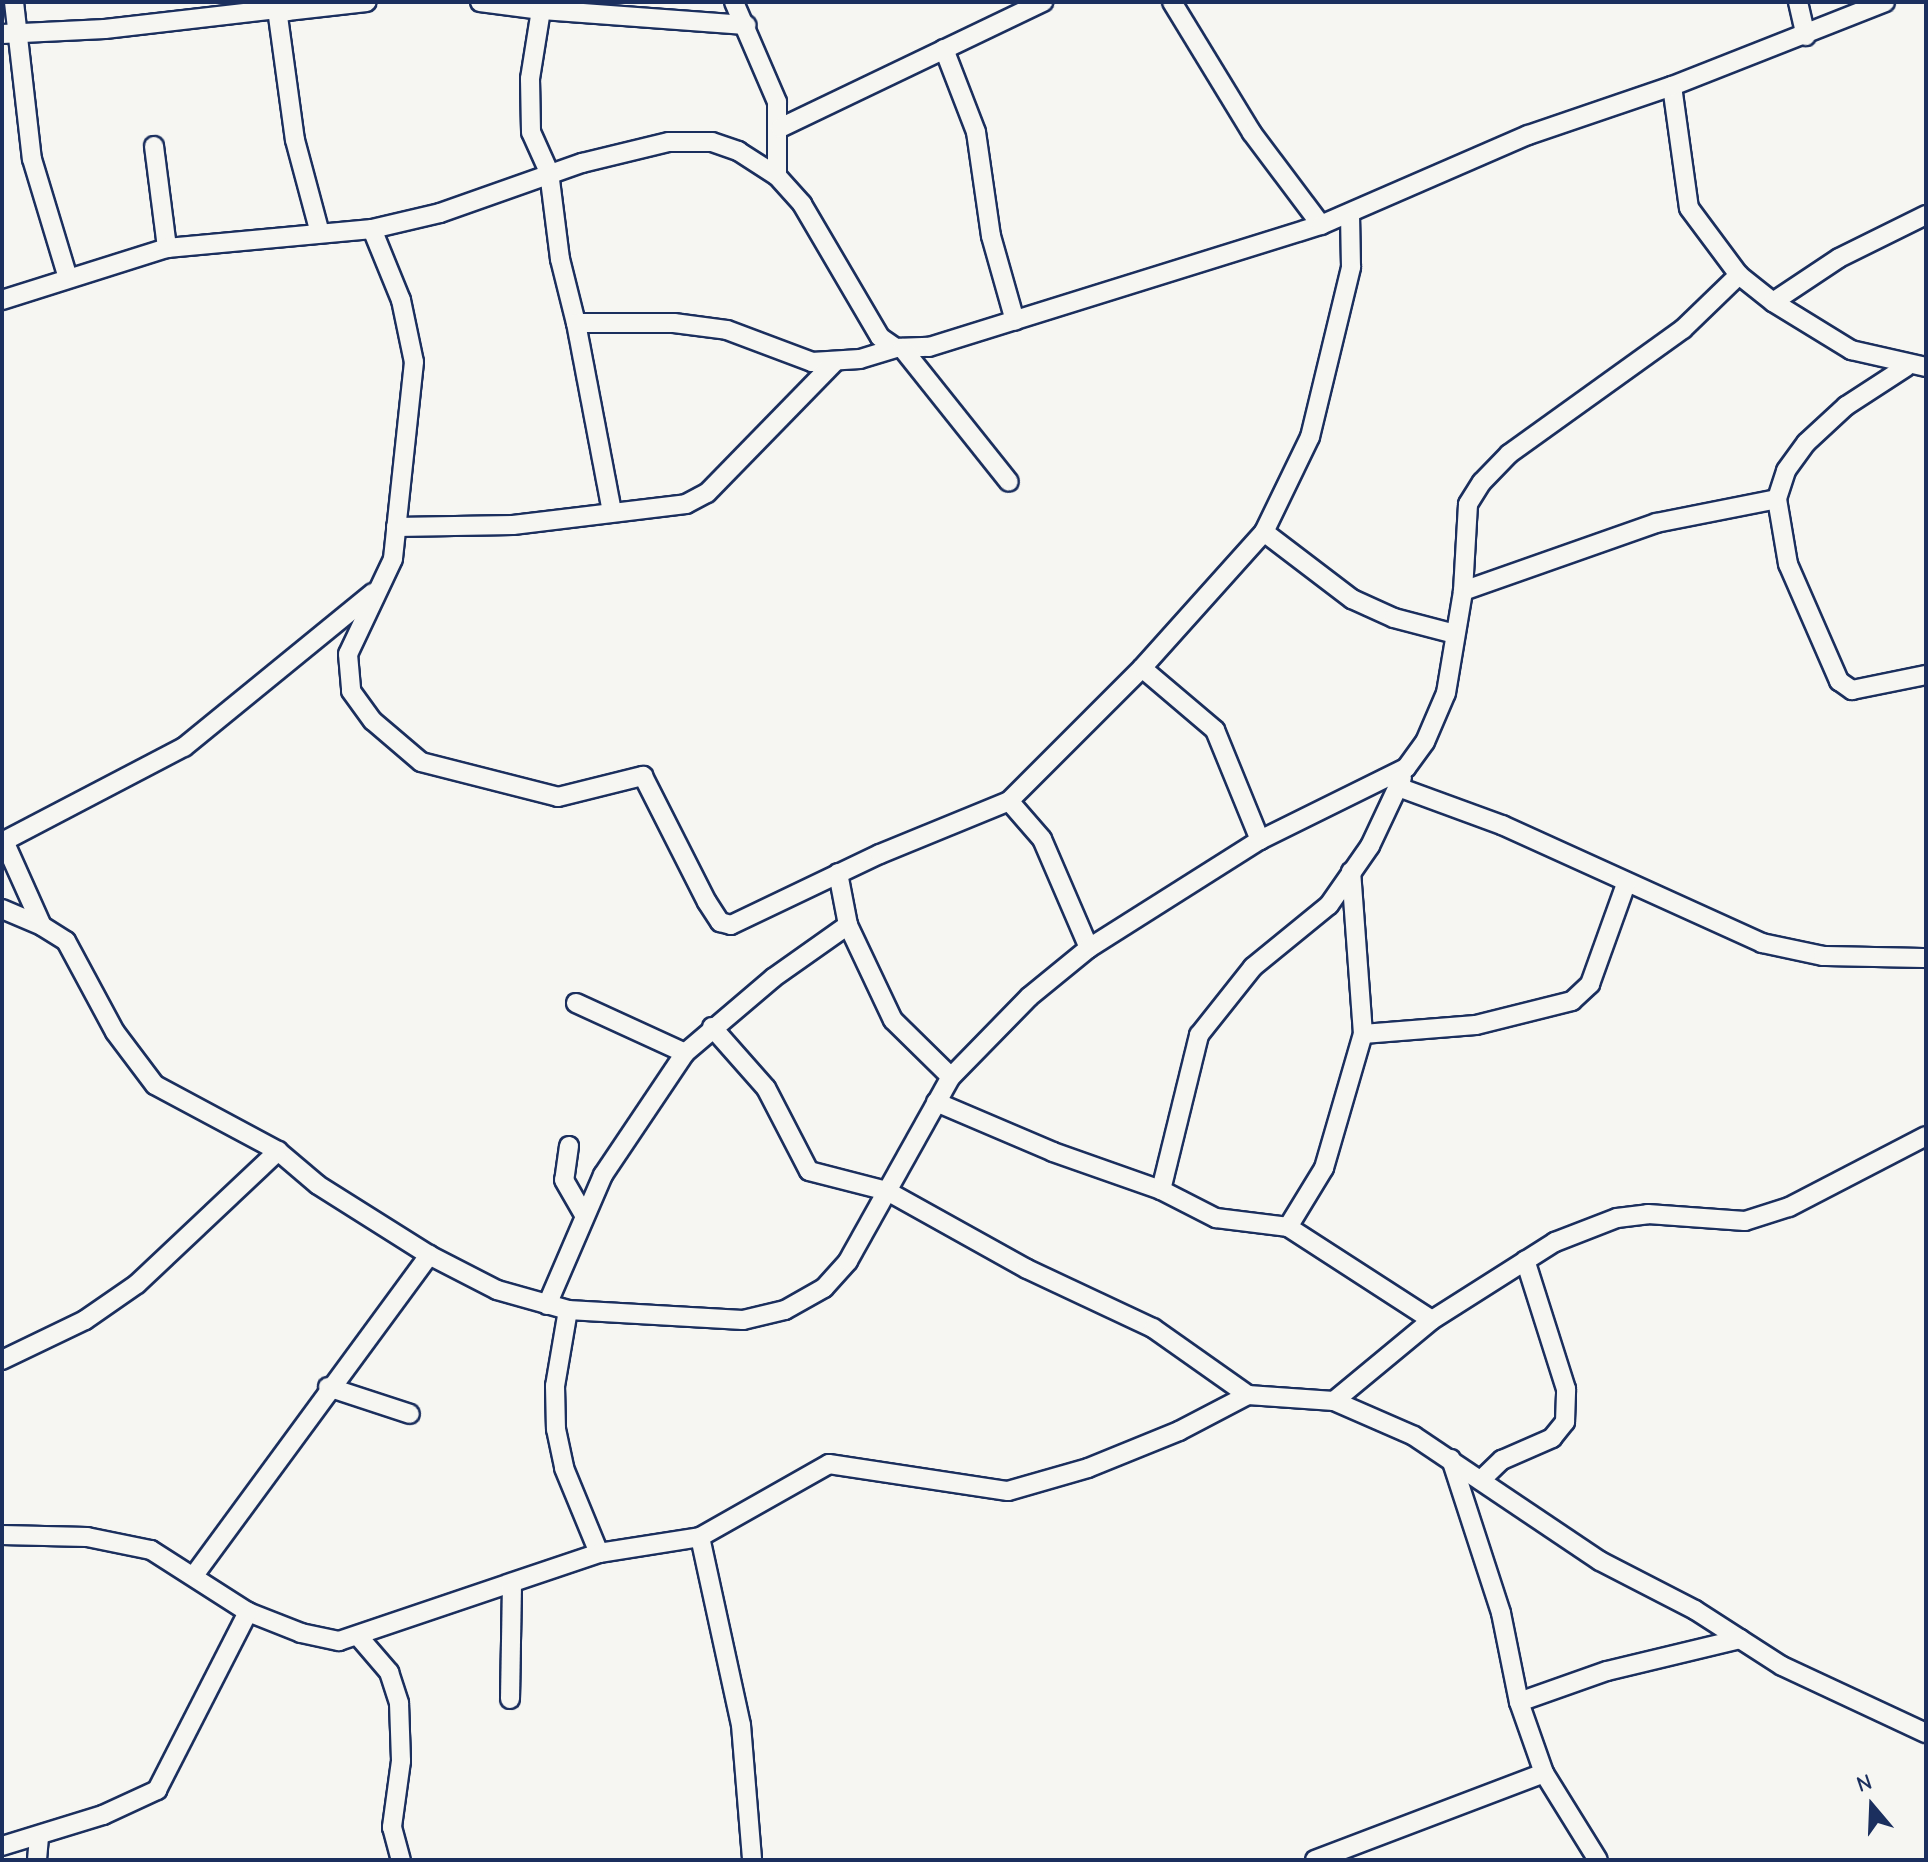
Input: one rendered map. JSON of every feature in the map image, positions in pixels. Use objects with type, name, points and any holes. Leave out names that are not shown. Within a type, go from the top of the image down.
[{"type":"street","points":[[14,2],[10,34],[34,170],[68,278]]},
{"type":"street","points":[[10,34],[275,5],[366,2]]},
{"type":"street","points":[[480,2],[541,10],[746,25]]},
{"type":"street","points":[[734,2],[777,102],[780,128],[777,176]]},
{"type":"street","points":[[780,128],[1043,2]]},
{"type":"street","points":[[1172,2],[1252,133],[1321,225]]},
{"type":"street","points":[[1798,2],[1806,36]]},
{"type":"street","points":[[576,323],[674,323],[727,330],[812,362],[835,362],[899,348],[929,347],[1321,225],[1528,135],[1672,86],[1806,36],[1885,2]]},
{"type":"street","points":[[275,5],[295,140],[320,233]]},
{"type":"street","points":[[541,10],[528,106],[535,148],[549,172],[560,259],[576,323],[612,511]]},
{"type":"street","points":[[944,49],[976,132],[991,236],[1015,321]]},
{"type":"street","points":[[1672,86],[1689,208],[1739,275],[1773,302],[1851,350],[1906,367],[1926,367]]},
{"type":"street","points":[[2,300],[167,248],[372,229],[440,213],[549,172],[669,142],[712,142],[738,151],[777,176],[818,228],[865,317],[899,348],[1009,482]]},
{"type":"street","points":[[154,146],[167,248]]},
{"type":"street","points":[[372,229],[401,300],[414,362],[393,559],[348,654],[347,681],[373,721],[415,759],[558,797],[643,776],[707,902],[720,922],[728,925],[838,873],[1009,801],[1142,668],[1264,532],[1310,437],[1351,267],[1350,213]]},
{"type":"street","points":[[1773,302],[1839,258],[1926,215]]},
{"type":"street","points":[[1161,1190],[1199,1035],[1253,967],[1329,905],[1439,715],[1463,591],[1468,504],[1482,482],[1509,454],[1683,329],[1739,275]]},
{"type":"street","points":[[396,527],[513,525],[612,511],[668,509],[707,493],[835,362]]},
{"type":"street","points":[[1906,367],[1846,406],[1806,443],[1786,471],[1777,499],[1788,564],[1839,681],[1852,690],[1926,675]]},
{"type":"street","points":[[1463,591],[1656,523],[1777,499]]},
{"type":"street","points":[[1264,532],[1299,564],[1352,599],[1394,618],[1455,634]]},
{"type":"street","points":[[42,926],[3,842],[184,747],[378,588]]},
{"type":"street","points":[[1142,668],[1215,730],[1260,840]]},
{"type":"street","points":[[2,909],[42,926],[72,950],[115,1032],[155,1085],[278,1151],[318,1185],[429,1255],[497,1290],[568,1310],[743,1320],[785,1310],[824,1288],[848,1261],[951,1077],[1029,997],[1089,948],[1260,840],[1406,768]]},
{"type":"street","points":[[1398,787],[1502,825],[1626,884],[1762,943],[1823,956],[1926,958]]},
{"type":"street","points":[[1009,801],[1042,839],[1089,948]]},
{"type":"street","points":[[1288,1227],[1324,1168],[1363,1034],[1351,871]]},
{"type":"street","points":[[838,873],[848,925],[898,1029],[951,1077]]},
{"type":"street","points":[[1363,1034],[1476,1025],[1572,1001],[1590,984],[1626,884]]},
{"type":"street","points":[[547,1305],[583,1213],[621,1143],[685,1053],[712,1027],[848,925]]},
{"type":"street","points":[[576,1003],[685,1053]]},
{"type":"street","points":[[712,1027],[766,1088],[806,1169],[887,1191],[1027,1269],[1153,1328],[1248,1395]]},
{"type":"street","points":[[936,1102],[1053,1152],[1161,1190],[1216,1218],[1288,1227],[1432,1320]]},
{"type":"street","points":[[1334,1401],[1432,1320],[1525,1260],[1617,1218],[1648,1214],[1745,1221],[1774,1212],[1926,1136]]},
{"type":"street","points":[[569,1146],[564,1180],[583,1213]]},
{"type":"street","points":[[2,1360],[85,1320],[137,1284],[278,1151]]},
{"type":"street","points":[[195,1574],[328,1387],[429,1255]]},
{"type":"street","points":[[1482,1479],[1502,1460],[1552,1438],[1565,1422],[1566,1389],[1525,1260]]},
{"type":"street","points":[[568,1310],[555,1386],[556,1429],[564,1468],[599,1553]]},
{"type":"street","points":[[328,1387],[410,1414]]},
{"type":"street","points":[[2,1535],[87,1537],[151,1550],[195,1574],[248,1612],[301,1633],[339,1641],[599,1553],[700,1537],[829,1464],[1008,1491],[1140,1447],[1248,1395],[1334,1401],[1451,1459],[1600,1561],[1782,1666],[1926,1733]]},
{"type":"street","points":[[1451,1459],[1501,1613],[1519,1702],[1544,1773],[1598,1860]]},
{"type":"street","points":[[700,1537],[741,1725],[752,1860]]},
{"type":"street","points":[[510,1699],[512,1583]]},
{"type":"street","points":[[2,1846],[39,1837],[144,1799],[157,1790],[248,1612]]},
{"type":"street","points":[[358,1636],[389,1672],[399,1703],[401,1761],[392,1827],[401,1860]]},
{"type":"street","points":[[1519,1702],[1607,1671],[1740,1639]]},
{"type":"street","points":[[1315,1860],[1544,1773]]},
{"type":"street","points":[[37,1860],[39,1837]]}]
